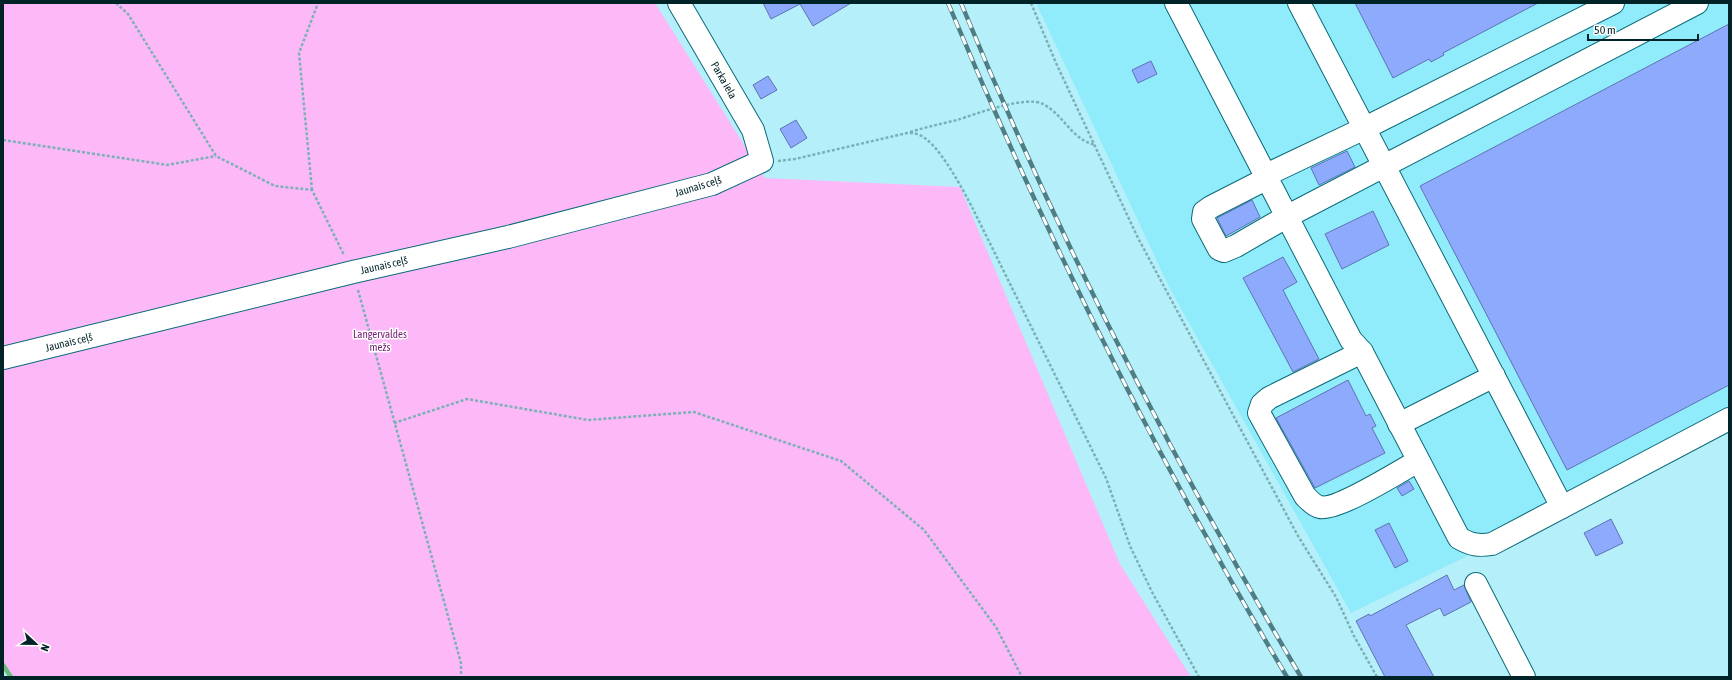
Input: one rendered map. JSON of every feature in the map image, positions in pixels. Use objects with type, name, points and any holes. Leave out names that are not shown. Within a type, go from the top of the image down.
[{"type":"street","name":"Parka iela","points":[[679,3],[753,130],[762,161]]},
{"type":"street","points":[[1176,3],[1351,340],[1362,352],[1459,538],[1469,544],[1480,546],[1492,544],[1729,420]]},
{"type":"street","points":[[1299,3],[1562,507]]},
{"type":"street","points":[[1613,3],[1365,128],[1266,175],[1262,181],[1211,207],[1204,212],[1203,219],[1219,249],[1224,251],[1236,246],[1286,217],[1697,3]]},
{"type":"street","name":"Jaunais ceļš","points":[[3,358],[353,272],[508,236],[712,184],[762,161]]},
{"type":"street","points":[[1362,352],[1269,398],[1262,404],[1259,413],[1306,496],[1310,502],[1319,508],[1330,507],[1346,500],[1418,461]]},
{"type":"street","points":[[1399,424],[1494,376]]},
{"type":"street","points":[[1476,584],[1524,677]]},
{"type":"path","points":[[116,3],[128,14],[216,156],[275,186],[312,190]]},
{"type":"path","points":[[318,3],[299,53],[312,190],[353,272],[461,662],[461,677]]},
{"type":"path","points":[[1030,3],[1056,63],[1138,238],[1298,536],[1336,597],[1354,636],[1377,677]]},
{"type":"path","points":[[762,161],[796,159],[907,133],[994,108],[1033,101],[1042,103],[1051,109],[1075,135],[1083,141],[1095,145]]},
{"type":"path","points":[[907,133],[920,135],[930,143],[952,172],[963,190],[1106,478],[1130,546],[1152,592],[1199,677]]},
{"type":"path","points":[[3,140],[167,164],[216,156]]},
{"type":"path","points":[[394,423],[467,399],[588,420],[694,412],[841,461],[924,530],[996,627],[1022,677]]},
{"type":"shaded area","points":[[1036,3],[1729,3],[1729,428],[1351,613],[1170,289]]},
{"type":"green space","name":"Langervaldes mežs","points":[[3,3],[655,3],[765,178],[960,187],[1120,564],[1191,677],[13,677],[3,662]]},
{"type":"building","points":[[763,3],[851,3],[813,26],[800,4],[771,19]]},
{"type":"building","points":[[1355,3],[1538,3],[1443,53],[1444,55],[1431,62],[1429,59],[1393,78]]},
{"type":"building","points":[[1729,24],[1729,385],[1567,470],[1420,186]]},
{"type":"building","points":[[1151,61],[1157,74],[1138,83],[1132,70]]},
{"type":"building","points":[[768,76],[777,90],[761,99],[753,85]]},
{"type":"building","points":[[796,120],[807,138],[791,148],[780,129]]},
{"type":"building","points":[[1347,151],[1355,167],[1319,185],[1311,168]]},
{"type":"building","points":[[1252,200],[1260,217],[1226,236],[1217,218]]},
{"type":"building","points":[[1373,211],[1389,245],[1342,269],[1325,234]]},
{"type":"building","points":[[1283,257],[1297,282],[1283,290],[1319,359],[1293,372],[1243,278]]},
{"type":"building","points":[[1348,380],[1366,416],[1370,414],[1376,426],[1372,428],[1385,453],[1315,488],[1276,418]]},
{"type":"building","points":[[1409,481],[1414,489],[1402,496],[1397,488]]},
{"type":"building","points":[[1611,519],[1623,543],[1596,556],[1584,533]]},
{"type":"building","points":[[1389,523],[1408,561],[1395,568],[1375,530]]},
{"type":"building","points":[[1447,575],[1454,590],[1464,585],[1471,602],[1444,616],[1440,608],[1406,625],[1434,677],[1385,677],[1356,621],[1369,614],[1370,616]]},
{"type":"waterway","points":[[3,665],[11,677]]},
{"type":"railway","points":[[948,3],[1024,176],[1106,346],[1193,513],[1239,596],[1287,677]]},
{"type":"railway","points":[[961,3],[1037,176],[1077,262],[1119,346],[1207,513],[1301,677]]}]
